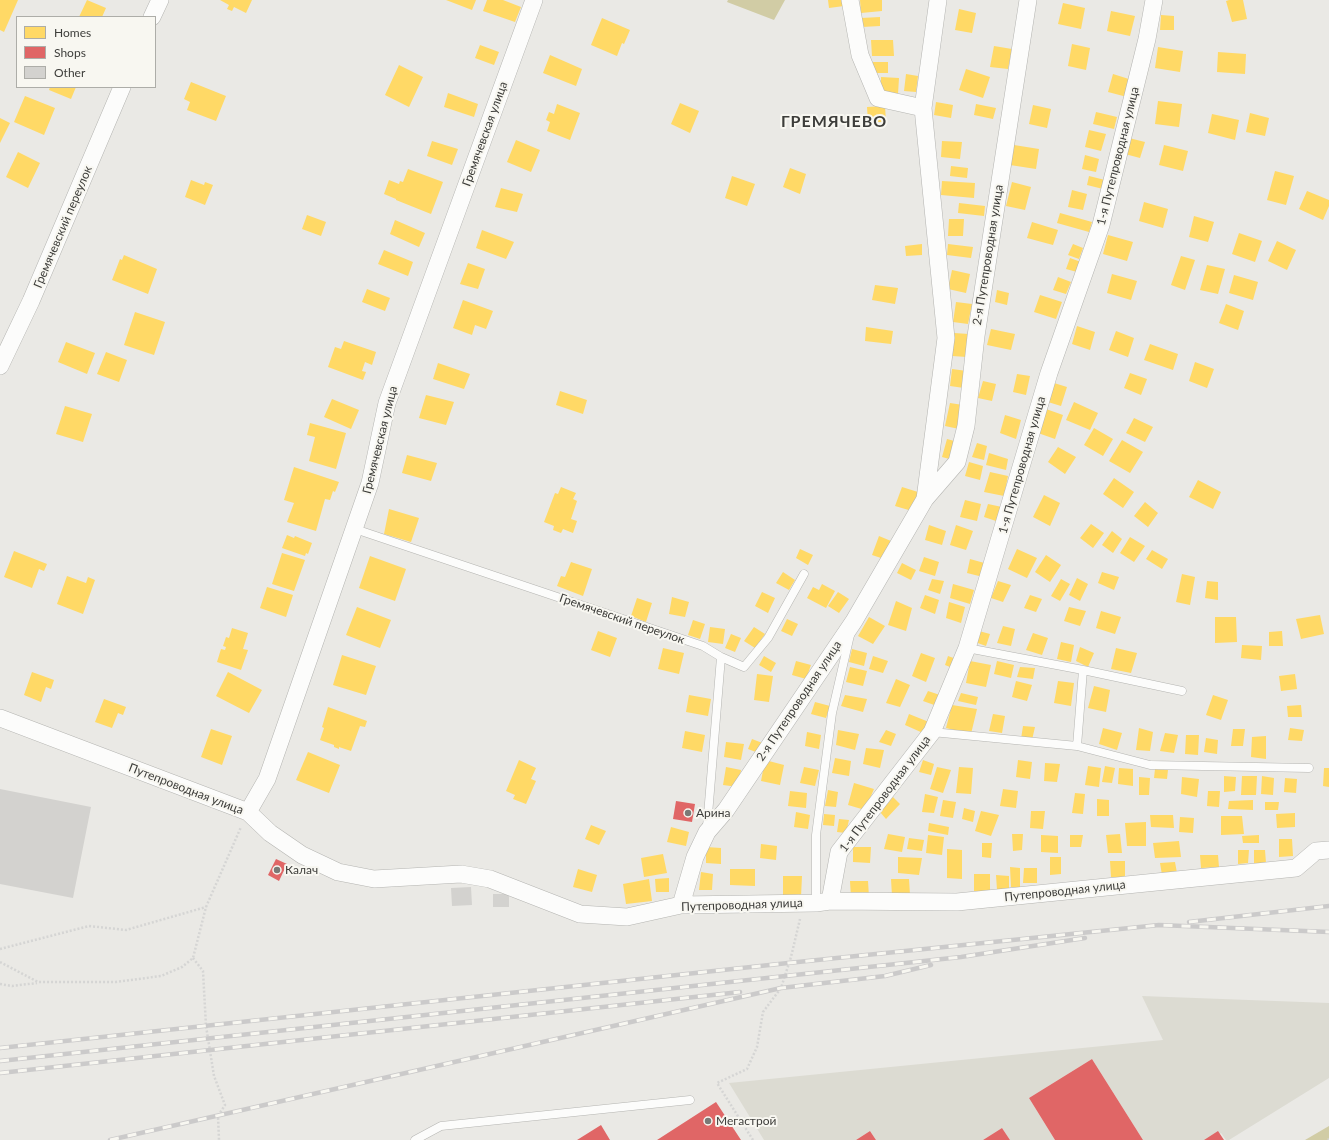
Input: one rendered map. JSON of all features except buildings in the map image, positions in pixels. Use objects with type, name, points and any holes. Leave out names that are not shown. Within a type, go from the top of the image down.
[{"type":"street","points":[[152,16],[160,0]]},
{"type":"street","name":"Гремячевская улица","points":[[248,812],[267,779],[370,483],[387,403],[534,0]]},
{"type":"street","points":[[850,0],[860,56],[878,98],[923,108]]},
{"type":"street","name":"2-я Путепроводная улица","points":[[925,499],[946,338],[923,108],[938,0]]},
{"type":"street","name":"2-я Путепроводная улица","points":[[681,905],[695,857],[707,832],[726,810],[854,621],[925,499],[957,462],[966,426],[976,336],[1028,0]]},
{"type":"street","name":"1-я Путепроводная улица","points":[[816,902],[840,852],[932,732],[967,648],[1049,373],[1101,225],[1148,39],[1154,0]]},
{"type":"street","name":"Гремячевский переулок","points":[[0,366],[31,301],[122,88]]},
{"type":"street","name":"Путепроводная улица","points":[[0,718],[248,812],[270,833],[302,855],[338,872],[374,879],[461,874],[490,879],[580,914],[627,917],[681,905],[816,902],[957,902],[1296,868],[1316,851],[1329,850]]},
{"type":"lane","name":"Гремячевский переулок","points":[[355,529],[703,646],[721,658],[744,667],[768,638],[804,574]]},
{"type":"lane","points":[[816,902],[816,835],[832,713],[854,621]]},
{"type":"lane","points":[[967,648],[1182,691]]},
{"type":"lane","points":[[707,832],[721,658]]},
{"type":"lane","points":[[1077,746],[1082,670]]},
{"type":"lane","points":[[932,732],[1077,746],[1150,765],[1309,768]]},
{"type":"lane","points":[[415,1140],[441,1126],[690,1100]]},
{"type":"path","points":[[0,984],[12,986],[38,982],[116,982],[161,976],[182,967],[194,958],[206,906],[248,812]]},
{"type":"path","points":[[753,1140],[717,1082],[748,1069],[756,1047],[763,1012],[781,988],[791,957],[816,902]]},
{"type":"path","points":[[0,949],[89,926],[126,930],[206,906]]},
{"type":"path","points":[[194,958],[203,971],[206,1026],[214,1076],[226,1105],[218,1116],[219,1140]]},
{"type":"path","points":[[0,962],[38,982]]},
{"type":"shaded area","points":[[728,0],[785,0],[774,20],[727,2]]},
{"type":"shaded area","points":[[1142,996],[1329,1003],[1329,1078],[1229,1140],[1226,1140],[1221,1133],[1209,1140],[1143,1140],[1092,1059],[1029,1098],[1055,1140],[1010,1140],[1002,1128],[983,1140],[876,1140],[870,1131],[856,1140],[764,1140],[729,1083],[1163,1040]]},
{"type":"shaded area","points":[[1329,1126],[1329,1140],[1305,1140]]},
{"type":"railway","points":[[1189,922],[1329,906]]},
{"type":"railway","points":[[0,1048],[788,963],[1159,925],[1329,932]]},
{"type":"railway","points":[[0,1061],[961,957],[1085,938]]},
{"type":"railway","points":[[110,1140],[781,988],[885,976],[931,965]]},
{"type":"railway","points":[[0,1073],[740,992]]},
{"type":"place","name":"Арина","points":[[688,813]]},
{"type":"place","name":"Калач","points":[[277,870]]},
{"type":"place","name":"Мегастрой","points":[[708,1121]]},
{"type":"district","name":"ГРЕМЯЧЕВО","points":[[834,122]]}]
